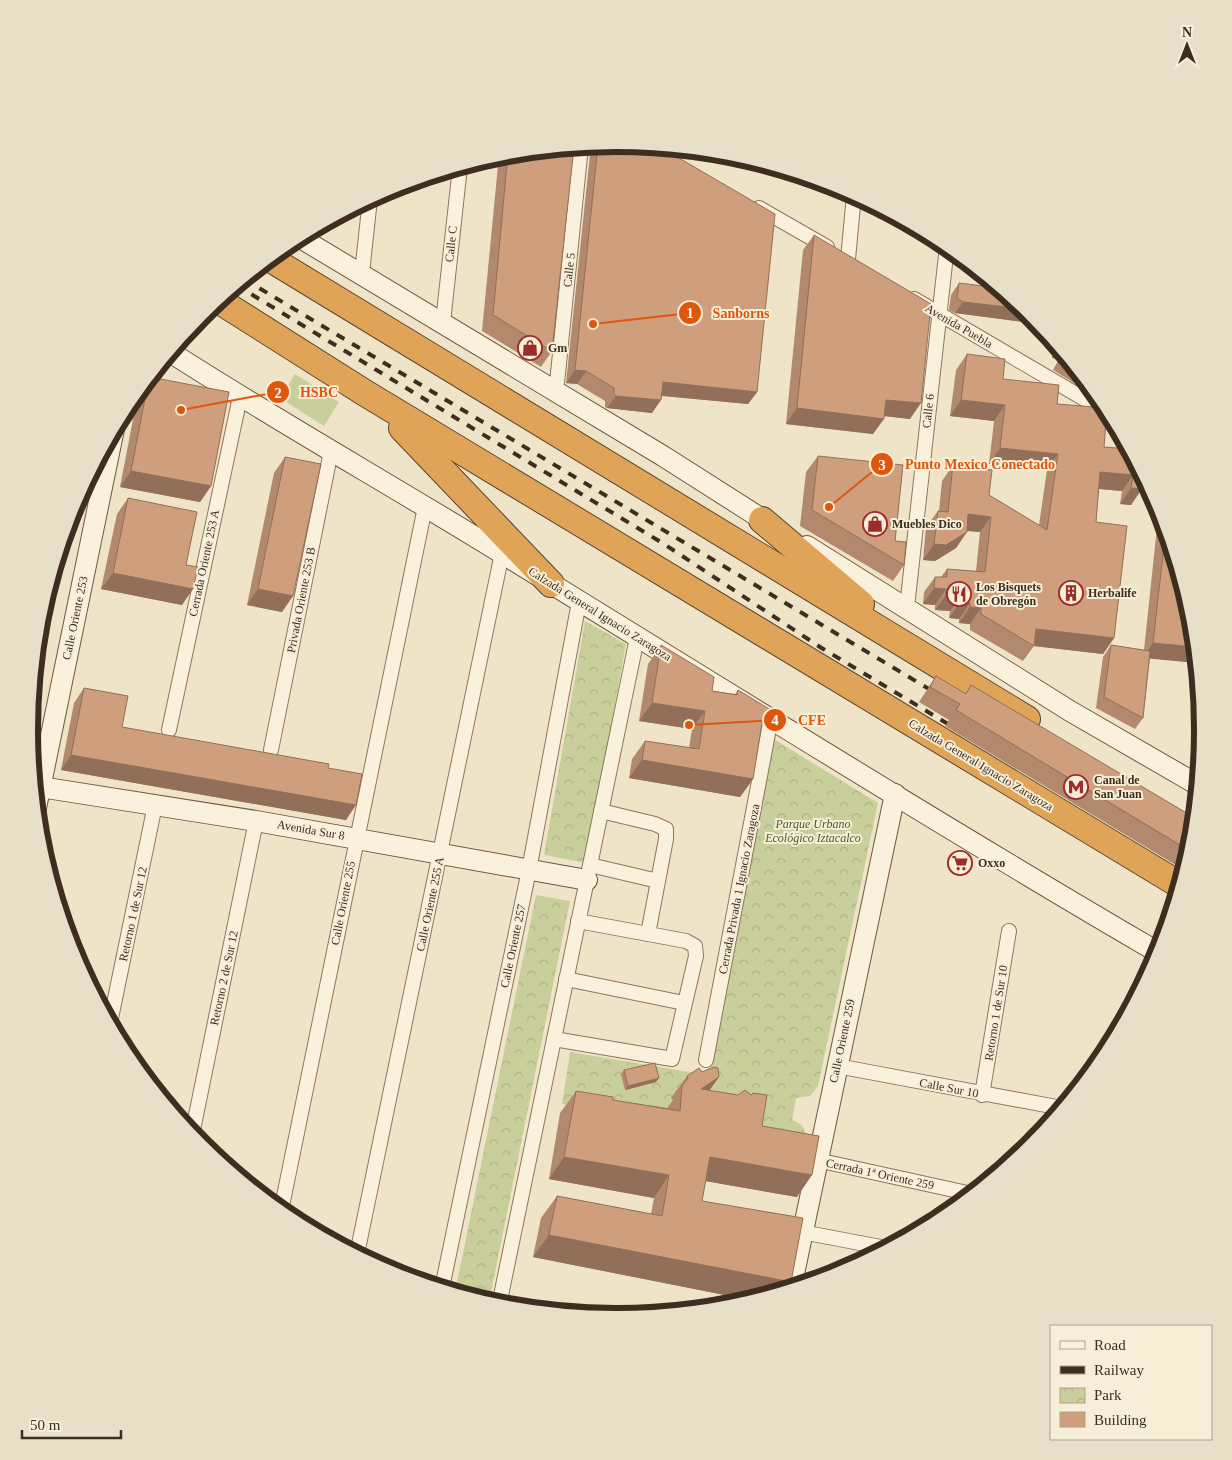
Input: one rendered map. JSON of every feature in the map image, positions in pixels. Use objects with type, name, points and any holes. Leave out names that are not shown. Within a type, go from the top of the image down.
[{"type":"highway","points":[[276,262],[1044,729]]},
{"type":"highway","name":"Calzada General Ignacio Zaragoza","points":[[225,304],[365,393],[1174,882]]},
{"type":"highway","points":[[365,393],[427,452],[551,584]]},
{"type":"highway","points":[[762,520],[862,606],[886,633]]},
{"type":"main road","points":[[307,242],[663,456],[762,520],[907,608],[1070,711],[1192,781]]},
{"type":"main road","name":"Calzada General Ignacio Zaragoza","points":[[176,356],[240,397],[502,553],[637,638],[771,718],[1028,877],[1151,948]]},
{"type":"main road","name":"Calle Oriente 253","points":[[40,775],[109,452]]},
{"type":"main road","name":"Avenida Sur 8","points":[[41,788],[256,821],[529,870],[588,873]]},
{"type":"main road","name":"Calle Oriente 259","points":[[792,1281],[895,794]]},
{"type":"street","name":"Calle 5","points":[[556,393],[580,153]]},
{"type":"street","name":"Calle C","points":[[442,322],[459,173]]},
{"type":"street","points":[[748,202],[852,262],[854,203]]},
{"type":"street","points":[[362,273],[369,207]]},
{"type":"street","name":"Calle 6","points":[[907,608],[946,255]]},
{"type":"street","name":"Avenida Puebla","points":[[905,294],[1094,405]]},
{"type":"street","name":"Cerrada Oriente 253 A","points":[[169,730],[240,397]]},
{"type":"street","name":"Privada Oriente 253 B","points":[[271,750],[331,451]]},
{"type":"street","name":"Calle Oriente 255","points":[[283,1202],[355,838],[425,507]]},
{"type":"street","name":"Calle Oriente 255 A","points":[[357,1248],[502,553]]},
{"type":"street","name":"Calle Oriente 257","points":[[443,1282],[529,870],[579,602]]},
{"type":"street","points":[[501,1297],[637,638]]},
{"type":"street","name":"Cerrada Privada 1 Ignacio Zaragoza","points":[[706,1060],[771,718]]},
{"type":"street","name":"Retorno 1 de Sur 12","points":[[112,1013],[155,805]]},
{"type":"street","points":[[601,811],[655,824],[666,829],[666,839],[648,934]]},
{"type":"street","name":"Retorno 2 de Sur 12","points":[[194,1125],[256,821]]},
{"type":"street","points":[[588,873],[658,881]]},
{"type":"street","points":[[554,1039],[672,1059],[696,956],[695,946],[686,942],[578,922]]},
{"type":"street","name":"Retorno 1 de Sur 10","points":[[982,1095],[1009,931]]},
{"type":"street","points":[[566,979],[684,1003]]},
{"type":"street","name":"Calle Sur 10","points":[[837,1066],[982,1095],[1054,1107]]},
{"type":"street","name":"Cerrada 1ª Oriente 259","points":[[817,1160],[964,1192]]},
{"type":"street","points":[[802,1232],[877,1246]]},
{"type":"green space","points":[[295,374],[339,402],[324,426],[280,398]]},
{"type":"green space","points":[[585,621],[626,644],[586,863],[544,855]]},
{"type":"green space","name":"Parque Urbano Ecológico Iztacalco","points":[[772,738],[878,803],[818,1086],[810,1096],[796,1098],[792,1120],[803,1127],[806,1137],[805,1146],[562,1104],[570,1052],[707,1075]]},
{"type":"green space","points":[[536,895],[570,901],[491,1294],[456,1286]]},
{"type":"building","points":[[597,152],[673,154],[775,214],[757,392],[663,382],[661,400],[616,396],[614,388],[586,371],[575,370]]},
{"type":"building","points":[[573,153],[552,351],[493,315],[507,162],[540,156]]},
{"type":"building","points":[[814,235],[931,304],[921,403],[886,400],[884,419],[797,408]]},
{"type":"building","points":[[959,283],[987,286],[1010,307],[963,302],[957,298]]},
{"type":"building","points":[[967,354],[1005,359],[1003,379],[1059,385],[1057,404],[1096,407],[1097,409],[1106,423],[1104,447],[1121,448],[1141,489],[1131,488],[1133,475],[1100,472],[1096,522],[1127,526],[1114,638],[1036,629],[1034,646],[981,614],[981,608],[970,607],[970,603],[960,602],[961,596],[946,595],[946,589],[934,588],[935,577],[947,577],[947,569],[985,572],[991,517],[968,514],[967,532],[946,545],[934,544],[938,511],[948,512],[953,465],[992,470],[989,495],[1047,530],[1058,454],[1000,448],[1005,405],[961,400]]},
{"type":"building","points":[[157,378],[229,392],[211,486],[131,471],[146,394]]},
{"type":"building","points":[[818,456],[903,465],[895,541],[906,542],[904,565],[812,510]]},
{"type":"building","points":[[285,457],[321,464],[293,596],[258,589]]},
{"type":"building","points":[[128,498],[197,512],[186,565],[198,567],[193,589],[113,573]]},
{"type":"building","points":[[1164,544],[1175,580],[1189,646],[1153,643]]},
{"type":"building","points":[[661,645],[714,677],[712,691],[737,695],[738,690],[771,710],[763,717],[753,779],[642,760],[645,741],[699,749],[705,711],[652,703]]},
{"type":"building","points":[[1111,645],[1150,651],[1143,718],[1104,697]]},
{"type":"building","points":[[936,676],[966,694],[971,685],[1188,814],[1182,846],[956,710],[960,704],[930,687]]},
{"type":"building","points":[[84,688],[128,696],[122,727],[329,764],[328,768],[362,774],[356,805],[71,755]]},
{"type":"building","points":[[655,1063],[659,1078],[628,1086],[624,1070]]},
{"type":"building","points":[[714,1067],[718,1068],[719,1077],[701,1089],[738,1095],[745,1090],[751,1095],[753,1093],[767,1095],[762,1126],[819,1136],[812,1175],[710,1157],[702,1201],[803,1218],[791,1281],[549,1235],[557,1196],[662,1216],[669,1175],[564,1157],[576,1091],[613,1097],[613,1100],[680,1111],[682,1086],[688,1078],[687,1076],[699,1068],[702,1072]]},
{"type":"railway","points":[[250,283],[939,695]]},
{"type":"railway","points":[[242,289],[664,544],[820,647],[958,730]]},
{"type":"place","name":"Sanborns","points":[[593,324]]},
{"type":"place","name":"Gm","points":[[530,348]]},
{"type":"place","name":"HSBC","points":[[181,410]]},
{"type":"place","name":"Punto Mexico Conectado","points":[[829,507]]},
{"type":"place","name":"Muebles Dico","points":[[875,524]]},
{"type":"place","name":"Herbalife","points":[[1071,593]]},
{"type":"place","name":"Los Bisquets de Obregón","points":[[959,594]]},
{"type":"place","name":"CFE","points":[[689,725]]},
{"type":"place","name":"Canal de San Juan","points":[[1076,787]]},
{"type":"place","name":"Oxxo","points":[[960,863]]}]
